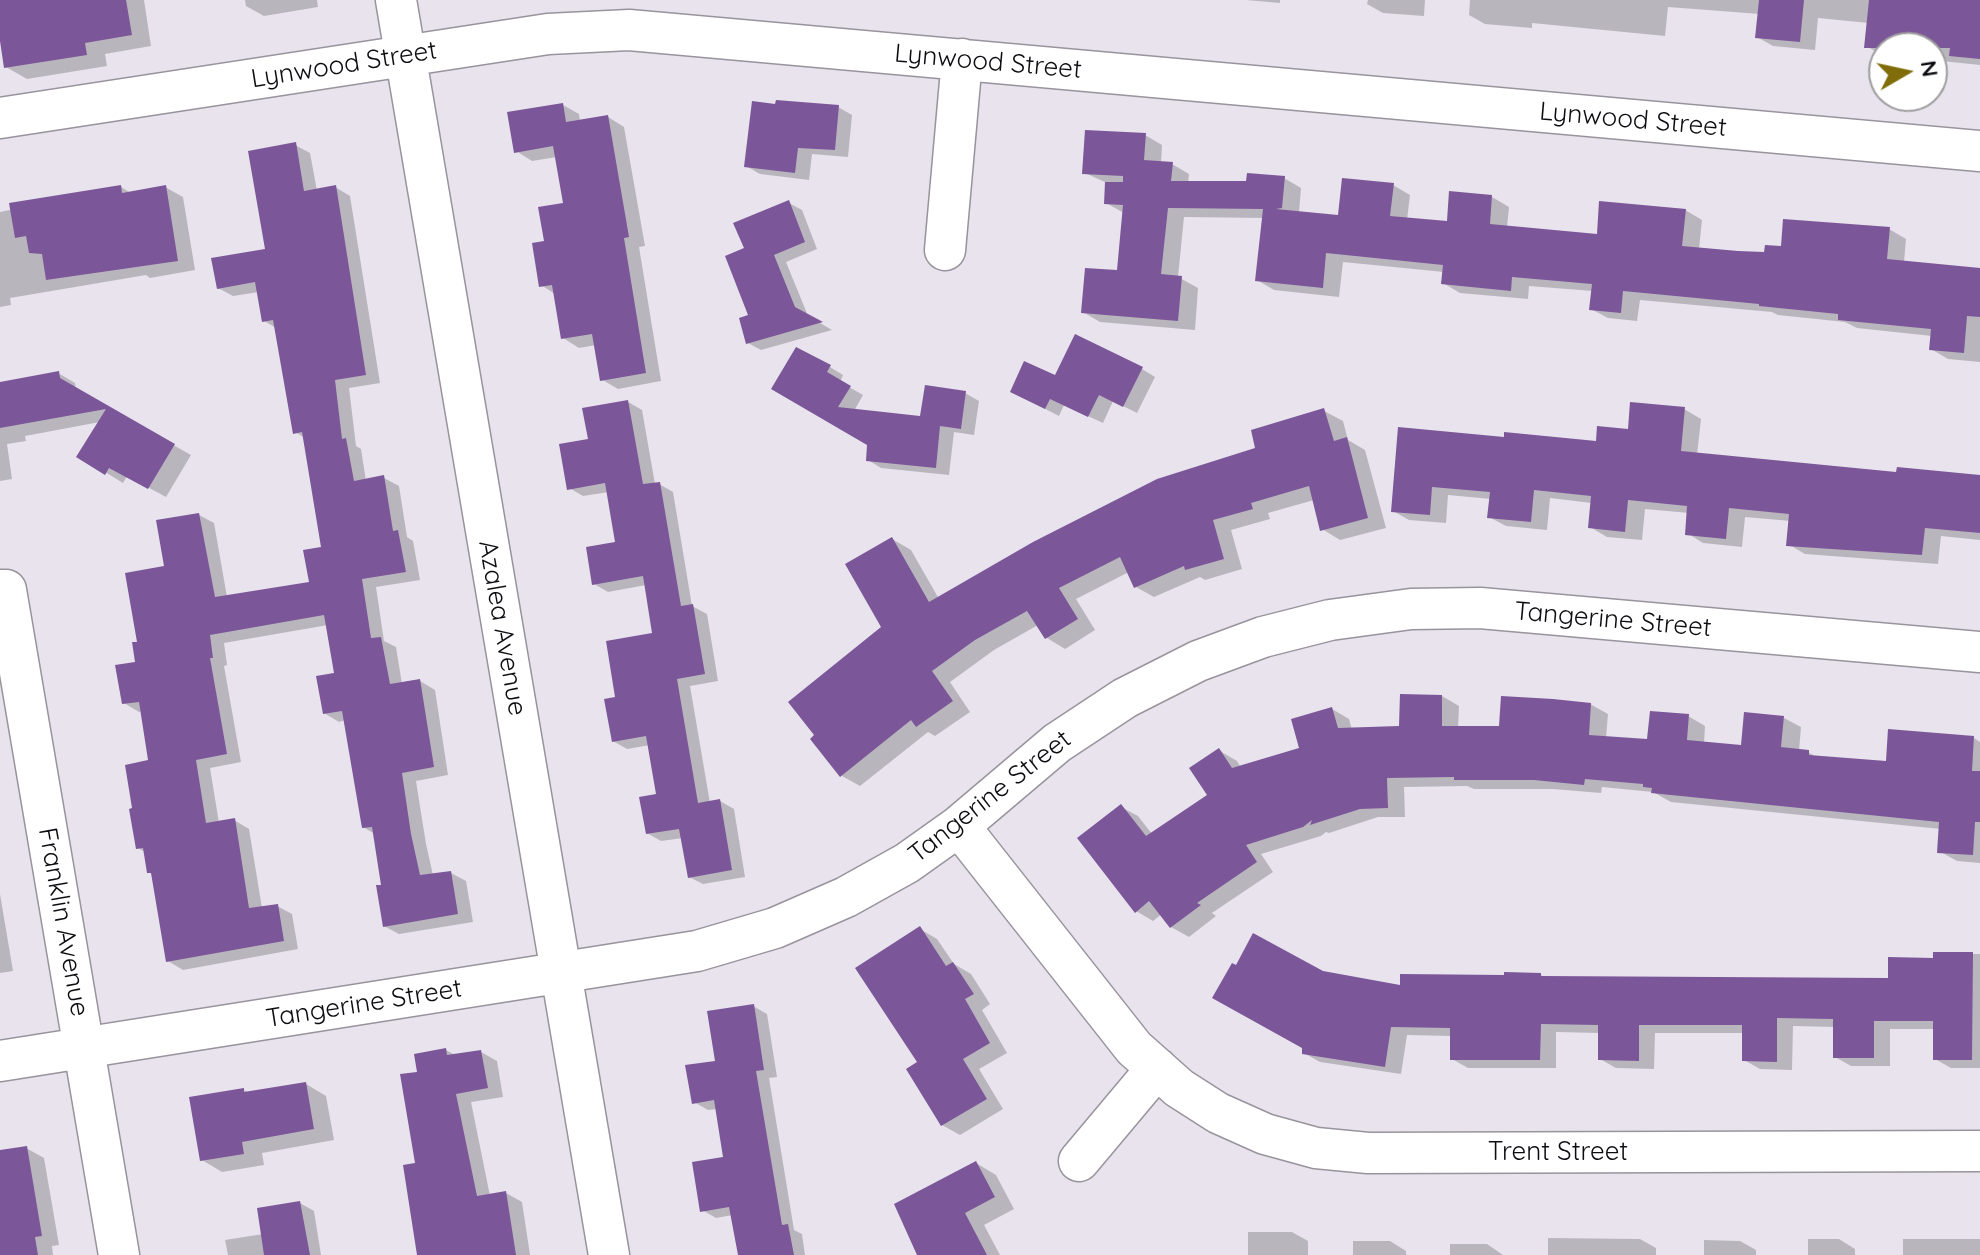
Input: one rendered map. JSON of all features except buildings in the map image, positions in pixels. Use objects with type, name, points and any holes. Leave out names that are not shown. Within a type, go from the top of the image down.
[{"type":"street","name":"Azalea Avenue","points":[[396,0],[609,1255]]},
{"type":"street","name":"Lynwood Street","points":[[0,118],[548,34],[629,30],[1980,151]]},
{"type":"street","points":[[945,250],[962,59]]},
{"type":"street","name":"Franklin Avenue","points":[[3,590],[119,1255]]},
{"type":"street","name":"Tangerine Street","points":[[0,1061],[697,951],[775,928],[846,897],[907,863],[959,826],[1057,743],[1125,698],[1198,661],[1263,637],[1330,620],[1411,609],[1480,608],[1980,652]]},
{"type":"street","name":"Trent Street","points":[[959,826],[1134,1048],[1179,1088],[1218,1113],[1265,1134],[1316,1148],[1368,1153],[1980,1151]]},
{"type":"street","points":[[1079,1161],[1157,1068]]}]
